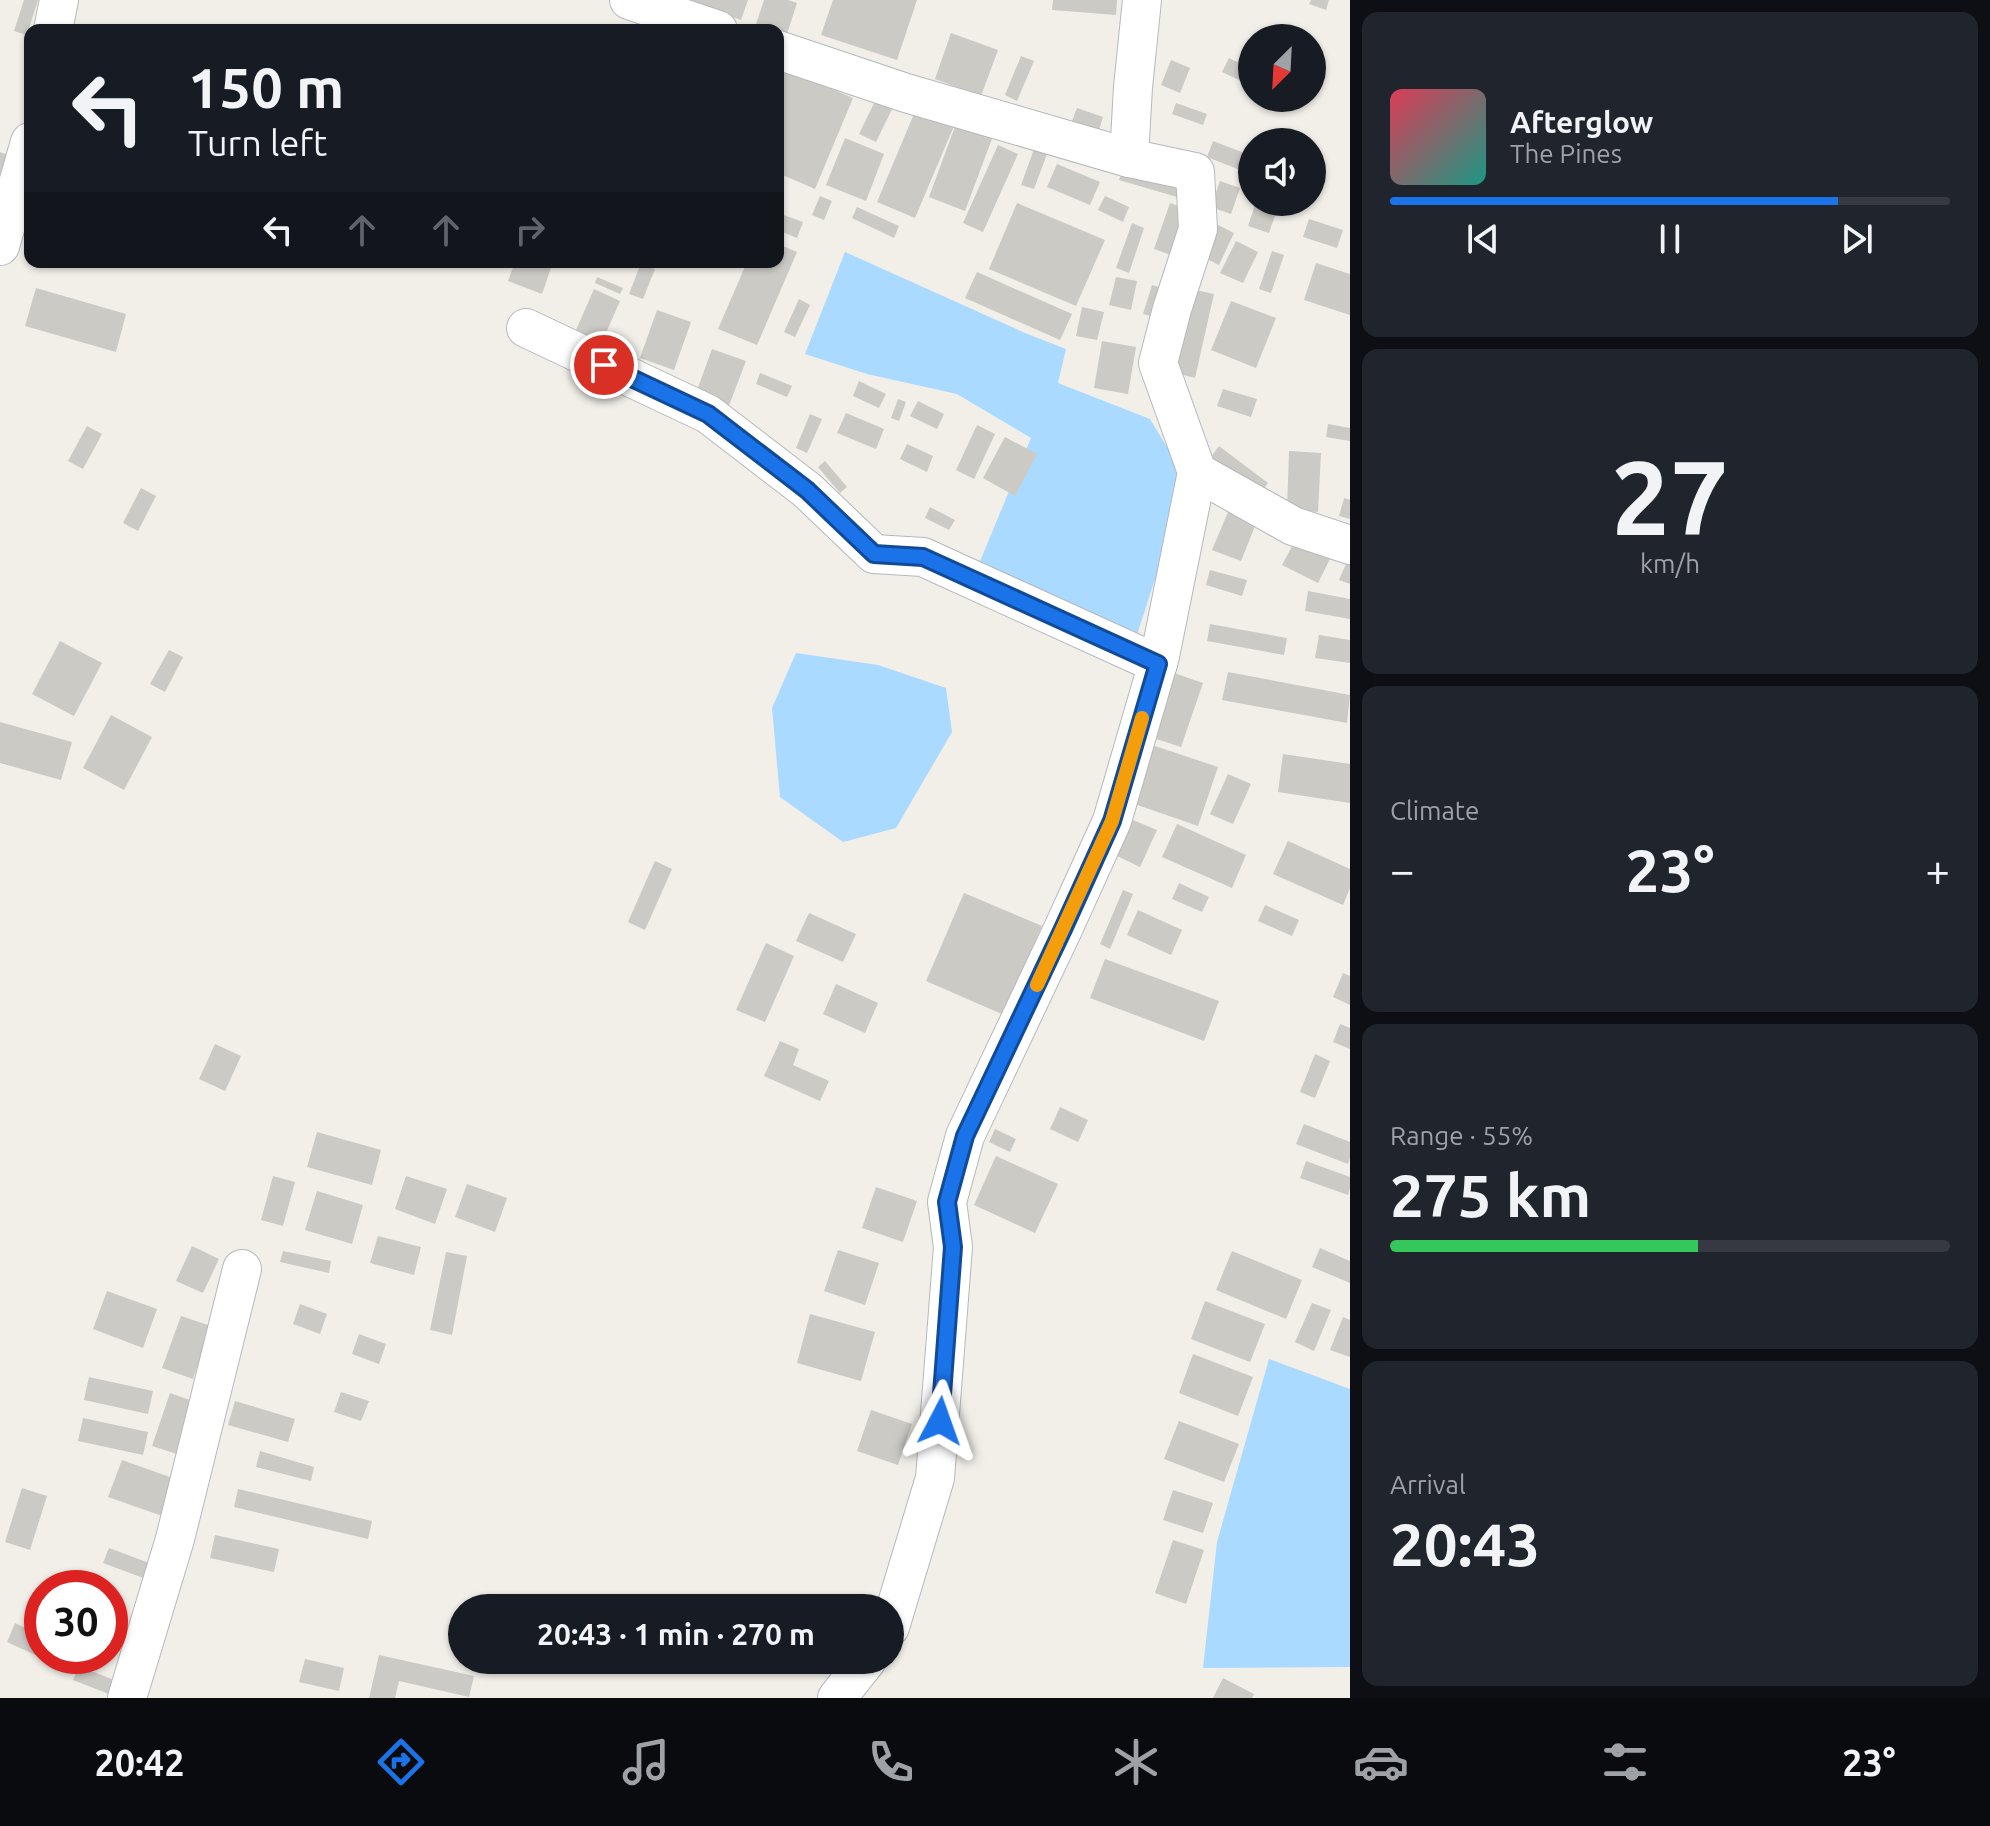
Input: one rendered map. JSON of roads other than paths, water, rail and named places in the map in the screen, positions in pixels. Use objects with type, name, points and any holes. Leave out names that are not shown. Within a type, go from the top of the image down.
[{"type":"street","points":[[54,24],[59,0]]},
{"type":"street","points":[[629,0],[700,24]]},
{"type":"street","points":[[1129,158],[1142,0]]},
{"type":"street","points":[[784,52],[906,93],[1129,158],[1195,172],[1198,229],[1158,363],[1197,472],[1158,664],[1112,821],[965,1136],[947,1202],[953,1247],[935,1478],[900,1594]]},
{"type":"street","points":[[0,246],[24,163]]},
{"type":"street","points":[[526,328],[708,414],[807,490],[874,554],[923,557],[1158,664]]},
{"type":"street","points":[[1197,472],[1293,526],[1350,545]]},
{"type":"street","points":[[127,1698],[175,1539],[242,1269]]},
{"type":"street","points":[[837,1698],[856,1674]]},
{"type":"water","points":[[845,252],[1066,349],[1058,383],[1150,419],[1187,480],[1135,641],[976,571],[1031,438],[957,394],[867,374],[805,354]]},
{"type":"water","points":[[796,653],[878,665],[946,688],[952,732],[896,828],[843,842],[780,797],[772,708]]},
{"type":"water","points":[[1269,1359],[1350,1389],[1350,1667],[1203,1668],[1217,1542]]}]
